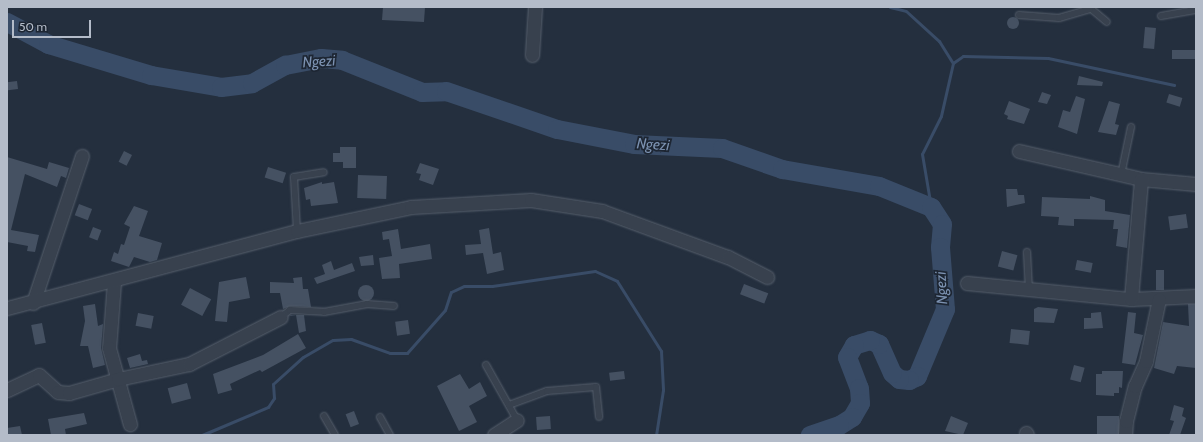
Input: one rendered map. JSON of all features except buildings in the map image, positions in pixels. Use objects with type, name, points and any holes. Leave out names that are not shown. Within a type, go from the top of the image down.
[{"type":"street","points":[[532,55],[535,7]]},
{"type":"street","points":[[1019,151],[1141,179],[1196,184]]},
{"type":"street","points":[[33,302],[82,156]]},
{"type":"street","points":[[1131,299],[1141,179]]},
{"type":"street","points":[[7,308],[114,282],[297,231],[411,207],[531,200],[602,211],[728,257],[767,277]]},
{"type":"street","points":[[114,282],[109,348],[130,424]]},
{"type":"street","points":[[967,283],[1131,299],[1158,299],[1196,296]]},
{"type":"street","points":[[1125,435],[1126,421],[1146,361],[1158,299]]},
{"type":"street","points":[[7,390],[39,375],[58,392],[69,393],[118,379],[189,364],[281,317]]},
{"type":"street","points":[[494,435],[517,420]]},
{"type":"lane","points":[[1019,15],[1059,18],[1089,8],[1107,22]]},
{"type":"lane","points":[[1161,16],[1196,10]]},
{"type":"lane","points":[[1121,175],[1131,127]]},
{"type":"lane","points":[[297,231],[294,177],[324,172]]},
{"type":"lane","points":[[1027,252],[1029,289]]},
{"type":"lane","points":[[281,317],[290,310],[324,312],[367,304],[394,306]]},
{"type":"lane","points":[[486,365],[517,420]]},
{"type":"lane","points":[[509,405],[547,391],[596,387],[599,417]]},
{"type":"lane","points":[[324,416],[336,435]]},
{"type":"lane","points":[[380,417],[390,435]]},
{"type":"waterway","points":[[890,7],[906,11],[939,41],[953,63],[941,116],[922,154],[931,207]]},
{"type":"waterway","name":"Ngezi","points":[[7,22],[48,44],[151,75],[221,87],[252,83],[285,65],[321,58],[342,60],[422,92],[446,91],[557,129],[634,144],[722,148],[782,169],[879,186],[931,207],[942,224],[940,247],[945,309],[917,376],[909,380],[899,379],[892,373],[879,344],[870,340],[854,345],[847,357],[859,388],[860,403],[852,417],[839,425],[810,435]]},
{"type":"waterway","points":[[953,63],[963,56],[1048,58],[1174,85]]},
{"type":"waterway","points":[[202,435],[268,407],[274,398],[273,384],[303,357],[333,340],[351,339],[390,353],[407,353],[445,310],[451,292],[464,286],[492,286],[595,271],[617,281],[661,351],[663,390],[656,435]]}]
